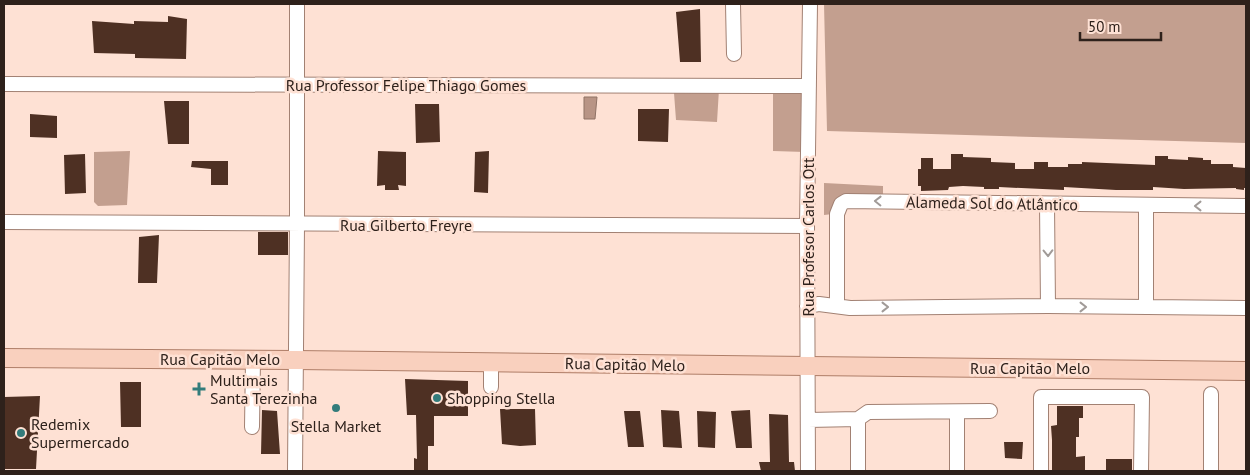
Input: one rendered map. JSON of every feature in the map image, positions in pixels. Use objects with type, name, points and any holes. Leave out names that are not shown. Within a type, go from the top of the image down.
[{"type":"main road","name":"Rua Capitão Melo","points":[[4,358],[1246,371]]},
{"type":"street","points":[[295,471],[297,4]]},
{"type":"street","points":[[733,4],[734,54]]},
{"type":"street","name":"Rua Profesor Carlos Ott","points":[[808,471],[807,306],[810,4]]},
{"type":"street","name":"Rua Professor Felipe Thiago Gomes","points":[[4,84],[809,86]]},
{"type":"street","name":"Alameda Sol do Atlântico","points":[[837,305],[836,214],[841,204],[852,200],[1146,206],[1246,206]]},
{"type":"street","points":[[1048,204],[1048,306]]},
{"type":"street","points":[[1146,206],[1146,307]]},
{"type":"street","name":"Rua Gilberto Freyre","points":[[4,222],[297,225],[808,226]]},
{"type":"street","points":[[807,306],[819,304],[850,308],[1048,306],[1246,308]]},
{"type":"street","points":[[252,360],[252,426]]},
{"type":"street","points":[[491,362],[491,387]]},
{"type":"street","points":[[1211,394],[1211,471]]},
{"type":"street","points":[[1041,471],[1041,397],[1050,397],[1142,398],[1141,471]]},
{"type":"street","points":[[808,420],[858,419],[868,412],[990,411]]},
{"type":"street","points":[[957,412],[957,471]]},
{"type":"street","points":[[858,419],[858,471]]},
{"type":"shaded area","points":[[824,4],[1246,4],[1246,143],[827,131]]},
{"type":"shaded area","points":[[719,89],[717,122],[676,120],[674,93]]},
{"type":"shaded area","points":[[773,91],[805,93],[805,152],[773,151]]},
{"type":"shaded area","points":[[584,97],[597,97],[595,119],[584,119]]},
{"type":"shaded area","points":[[130,151],[127,205],[98,206],[94,202],[94,152]]},
{"type":"shaded area","points":[[824,183],[883,186],[883,197],[841,199],[833,214],[824,215]]},
{"type":"building","points":[[700,9],[701,62],[680,62],[676,12]]},
{"type":"building","points":[[168,16],[187,19],[186,59],[135,58],[135,54],[94,53],[92,21],[134,24],[134,21],[168,22]]},
{"type":"building","points":[[164,101],[189,101],[189,144],[168,144]]},
{"type":"building","points":[[415,104],[439,104],[440,142],[416,143]]},
{"type":"building","points":[[638,109],[669,109],[668,142],[638,141]]},
{"type":"building","points":[[30,114],[57,116],[57,138],[30,137]]},
{"type":"building","points":[[378,151],[406,152],[406,186],[398,185],[399,190],[385,190],[385,185],[377,186]]},
{"type":"building","points":[[489,151],[488,193],[474,192],[475,152]]},
{"type":"building","points":[[85,154],[86,193],[65,194],[64,155]]},
{"type":"building","points":[[951,154],[963,154],[963,157],[991,158],[991,162],[1015,163],[1015,169],[1034,169],[1034,162],[1048,162],[1048,167],[1068,167],[1068,164],[1082,164],[1082,162],[1155,165],[1155,156],[1168,156],[1168,159],[1188,160],[1188,157],[1203,158],[1203,160],[1211,160],[1211,164],[1233,164],[1233,167],[1246,168],[1246,188],[1244,190],[1236,188],[1184,189],[1153,187],[1153,190],[1116,190],[1064,187],[1064,190],[999,187],[999,189],[984,189],[984,187],[963,186],[949,187],[948,190],[921,191],[921,186],[918,186],[918,169],[921,169],[921,158],[933,158],[933,169],[951,169]]},
{"type":"building","points":[[192,161],[228,161],[228,185],[211,185],[211,169],[191,167]]},
{"type":"building","points":[[258,232],[288,232],[288,255],[258,255]]},
{"type":"building","points":[[159,235],[157,283],[138,283],[139,237]]},
{"type":"building","name":"Shopping Stella","points":[[405,379],[468,381],[468,416],[434,416],[434,446],[428,446],[428,471],[414,471],[414,458],[417,459],[416,415],[407,415]]},
{"type":"building","points":[[120,382],[141,382],[141,427],[121,427]]},
{"type":"building","name":"Redemix Supermercado","points":[[40,396],[36,469],[4,469],[4,397]]},
{"type":"building","points":[[1057,406],[1083,406],[1083,418],[1079,418],[1079,437],[1076,437],[1076,457],[1085,456],[1085,471],[1052,471],[1051,426],[1057,425]]},
{"type":"building","points":[[500,409],[535,409],[536,445],[502,444]]},
{"type":"building","points":[[262,410],[277,411],[280,454],[261,454]]},
{"type":"building","points":[[661,410],[679,411],[682,448],[663,447]]},
{"type":"building","points":[[750,410],[752,448],[736,448],[731,411]]},
{"type":"building","points":[[624,411],[640,411],[644,447],[628,447]]},
{"type":"building","points":[[697,411],[716,412],[715,448],[698,447]]},
{"type":"building","points":[[769,414],[788,415],[789,462],[794,462],[795,471],[761,471],[759,462],[770,462]]},
{"type":"building","points":[[1004,442],[1023,442],[1022,459],[1005,458]]},
{"type":"building","points":[[1106,459],[1132,459],[1132,471],[1106,471]]},
{"type":"place","name":"Multimais Santa Terezinha","points":[[199,389]]},
{"type":"place","name":"Shopping Stella","points":[[437,398]]},
{"type":"place","name":"Stella Market","points":[[336,408]]},
{"type":"place","name":"Redemix Supermercado","points":[[21,433]]}]
